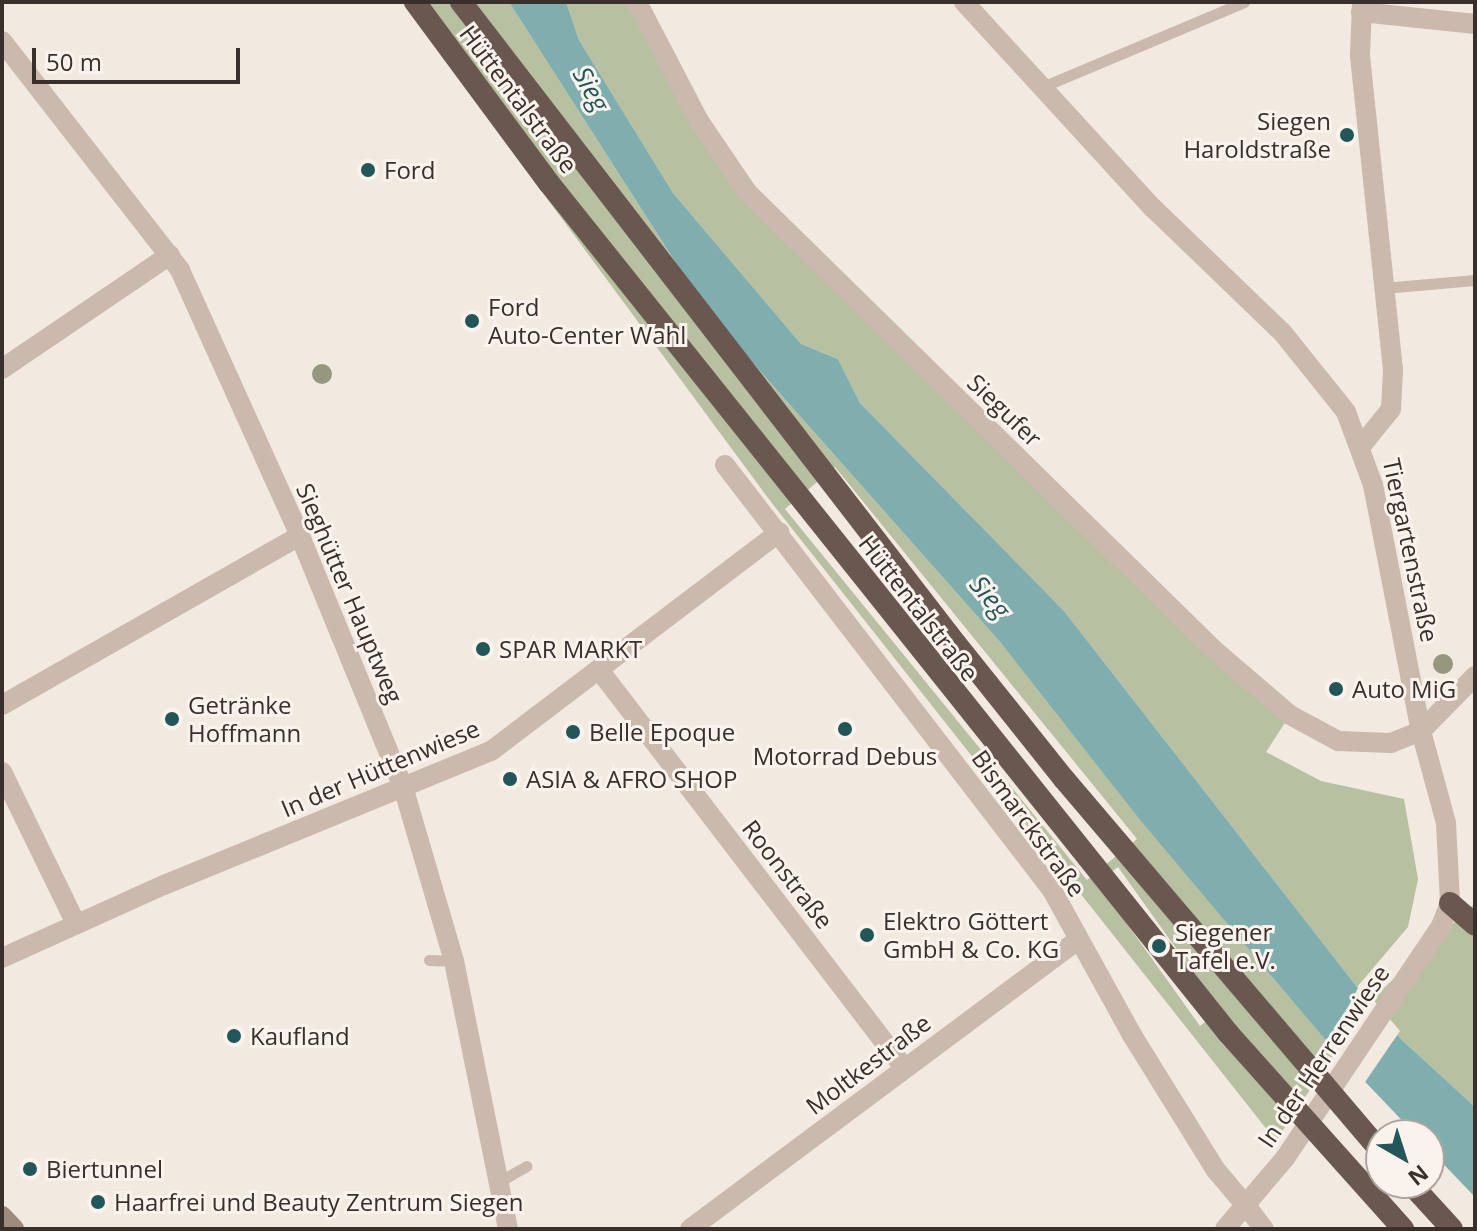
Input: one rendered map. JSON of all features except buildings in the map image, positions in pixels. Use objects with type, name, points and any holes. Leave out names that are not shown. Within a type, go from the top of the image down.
[{"type":"highway","name":"Hüttentalstraße","points":[[415,2],[549,183],[1037,800],[1237,1044],[1403,1229]]},
{"type":"highway","name":"Hüttentalstraße","points":[[461,2],[1064,779],[1365,1132]]},
{"type":"highway","points":[[1450,903],[1475,904]]},
{"type":"highway","points":[[1450,903],[1475,925]]},
{"type":"highway","points":[[1425,1199],[1452,1229]]},
{"type":"main road","points":[[2,1216],[14,1229]]},
{"type":"street","name":"Siegufer","points":[[637,2],[699,121],[747,192],[1213,649],[1290,715],[1338,741],[1376,745],[1421,731]]},
{"type":"street","name":"Tiergartenstraße","points":[[964,2],[1153,208],[1282,332],[1325,381],[1362,445],[1421,731],[1446,823],[1450,903]]},
{"type":"street","points":[[1362,445],[1391,409],[1393,370],[1360,55],[1362,7],[1475,24]]},
{"type":"street","name":"Sieghütter Hauptweg","points":[[2,41],[170,255],[219,352],[300,536],[404,790],[454,961],[508,1229]]},
{"type":"street","points":[[2,369],[170,255]]},
{"type":"street","name":"Bismarckstraße","points":[[725,465],[1052,890],[1077,941],[1215,1169],[1264,1229]]},
{"type":"street","name":"In der Hüttenwiese","points":[[2,958],[76,924],[404,790],[491,751],[779,532]]},
{"type":"street","points":[[2,705],[300,536]]},
{"type":"street","name":"Roonstraße","points":[[600,671],[905,1069]]},
{"type":"street","points":[[1421,731],[1475,676]]},
{"type":"street","points":[[2,772],[76,924]]},
{"type":"street","name":"In der Herrenwiese","points":[[1225,1229],[1248,1208],[1299,1138],[1412,972],[1450,903]]},
{"type":"street","name":"Moltkestraße","points":[[690,1229],[1077,941]]},
{"type":"lane","points":[[1042,87],[1244,2]]},
{"type":"lane","points":[[1383,288],[1475,280]]},
{"type":"lane","points":[[429,960],[454,961]]},
{"type":"lane","points":[[497,1183],[526,1166]]},
{"type":"green space","points":[[402,2],[509,2],[706,310],[1001,643],[1329,1044],[1335,1052],[1276,1141],[771,502]],"holes":[[[835,467],[1137,839],[1087,880],[785,509]],[[1118,867],[1220,1010],[1200,1026],[1097,882]]]},
{"type":"green space","points":[[566,2],[637,2],[721,158],[1290,715],[1266,752],[1321,781],[1404,799],[1418,879],[1408,927],[1357,987],[1064,611],[860,403],[838,359],[801,344],[673,193],[579,40]]},
{"type":"green space","points":[[1475,903],[1475,1107],[1402,1040],[1370,1001]]},
{"type":"water","name":"Sieg","points":[[509,2],[566,2],[579,40],[673,193],[801,344],[838,359],[860,403],[1064,611],[1357,987],[1402,1040],[1475,1107],[1475,1197],[1445,1166],[1445,1119],[1401,1119],[1329,1044],[1141,821],[1001,643],[706,310]]},
{"type":"pier","points":[[1360,984],[1400,1031],[1363,1085],[1327,1047]]},
{"type":"place","name":"Siegen Haroldstraße","points":[[1347,135]]},
{"type":"place","name":"Ford","points":[[368,170]]},
{"type":"place","name":"Ford Auto-Center Wahl","points":[[472,321]]},
{"type":"place","name":"SPAR MARKT","points":[[483,649]]},
{"type":"place","name":"Auto MiG","points":[[1336,689]]},
{"type":"place","name":"Getränke Hoffmann","points":[[172,719]]},
{"type":"place","name":"Motorrad Debus","points":[[845,729]]},
{"type":"place","name":"Belle Epoque","points":[[573,732]]},
{"type":"place","name":"ASIA & AFRO SHOP","points":[[510,779]]},
{"type":"place","name":"Elektro Göttert GmbH & Co. KG","points":[[867,935]]},
{"type":"place","name":"Siegener Tafel e.V.","points":[[1159,946]]},
{"type":"place","name":"Kaufland","points":[[234,1036]]},
{"type":"place","name":"Biertunnel","points":[[30,1169]]},
{"type":"place","name":"Haarfrei und Beauty Zentrum Siegen","points":[[98,1202]]}]
